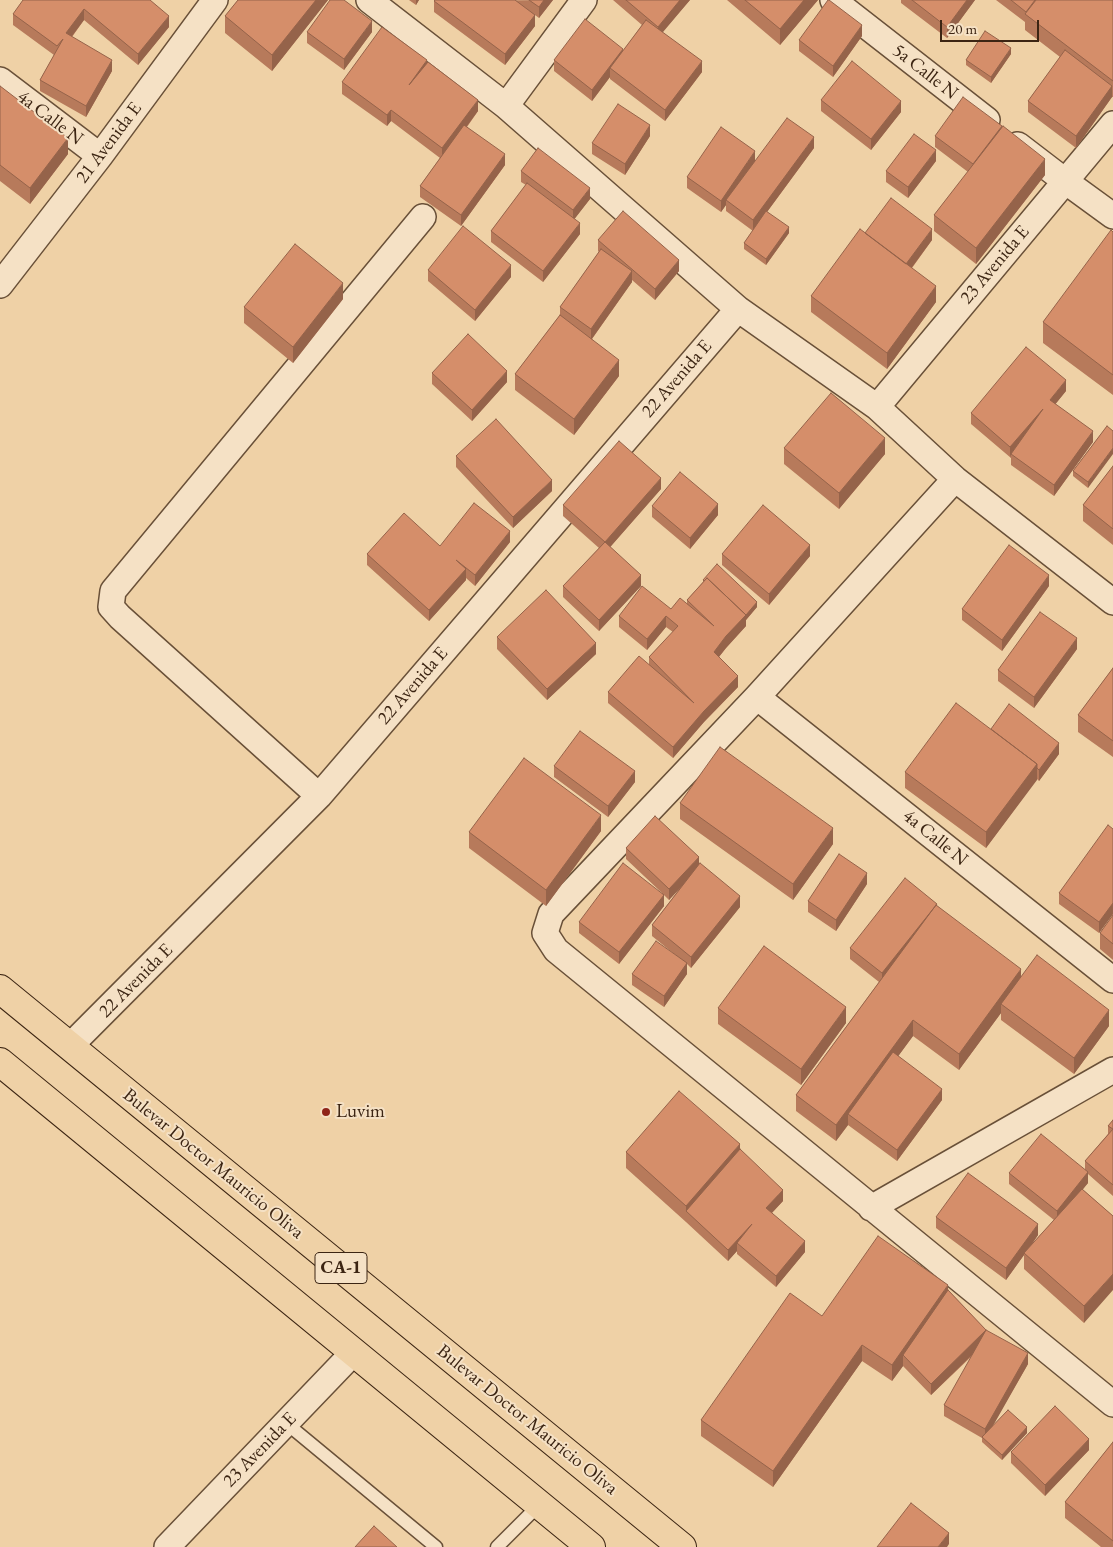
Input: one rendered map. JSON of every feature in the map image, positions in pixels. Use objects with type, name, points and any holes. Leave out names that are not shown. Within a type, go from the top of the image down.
[{"type":"highway","name":"Bulevar Doctor Mauricio Oliva","points":[[0,989],[682,1547]]},
{"type":"highway","name":"CA-1","points":[[0,1062],[591,1547]]},
{"type":"street","name":"21 Avenida E","points":[[0,285],[100,156],[215,0]]},
{"type":"street","points":[[369,0],[506,106],[738,309],[877,407],[955,479],[1113,602]]},
{"type":"street","points":[[506,106],[584,0]]},
{"type":"street","name":"5a Calle N","points":[[833,0],[1065,181],[1113,216]]},
{"type":"street","name":"4a Calle N","points":[[0,80],[100,156]]},
{"type":"street","name":"23 Avenida E","points":[[877,407],[1113,124]]},
{"type":"street","points":[[319,796],[120,617],[111,607],[113,591],[423,217]]},
{"type":"street","name":"22 Avenida E","points":[[70,1046],[319,796],[738,309]]},
{"type":"street","points":[[955,479],[757,696],[551,914],[545,933],[556,950],[1113,1404]]},
{"type":"street","name":"4a Calle N","points":[[757,696],[1113,980]]},
{"type":"street","points":[[871,1208],[1113,1070]]},
{"type":"street","name":"23 Avenida E","points":[[167,1547],[354,1352]]},
{"type":"lane","points":[[286,1423],[436,1547]]},
{"type":"lane","points":[[497,1547],[540,1504]]},
{"type":"building","points":[[23,0],[150,0],[169,16],[138,54],[84,9],[66,33],[112,60],[86,106],[40,80],[63,39],[57,46],[13,14]]},
{"type":"building","points":[[238,0],[316,0],[272,55],[225,16]]},
{"type":"building","points":[[330,0],[344,0],[372,21],[344,59],[307,32]]},
{"type":"building","points":[[435,0],[515,0],[535,15],[505,54]]},
{"type":"building","points":[[529,0],[544,0],[539,7]]},
{"type":"building","points":[[626,0],[680,0],[658,27]]},
{"type":"building","points":[[745,0],[804,0],[780,29]]},
{"type":"building","points":[[828,0],[862,25],[833,66],[799,40]]},
{"type":"building","points":[[912,0],[967,0],[947,27]]},
{"type":"building","points":[[1011,0],[1035,0],[1026,12]]},
{"type":"building","points":[[1036,0],[1113,0],[1113,81],[1025,14]]},
{"type":"building","points":[[585,19],[623,49],[592,90],[554,60]]},
{"type":"building","points":[[646,20],[702,61],[665,110],[610,68]]},
{"type":"building","points":[[382,27],[427,60],[409,85],[428,62],[478,100],[442,148],[391,110],[387,115],[342,82]]},
{"type":"building","points":[[985,31],[1011,48],[991,77],[966,60]]},
{"type":"building","points":[[1065,50],[1112,86],[1076,136],[1028,101]]},
{"type":"building","points":[[852,61],[901,101],[871,139],[821,100]]},
{"type":"building","points":[[0,86],[68,138],[30,188],[0,165]]},
{"type":"building","points":[[963,97],[1002,126],[973,164],[935,136]]},
{"type":"building","points":[[618,104],[650,125],[625,164],[592,143]]},
{"type":"building","points":[[787,118],[814,137],[753,220],[726,200]]},
{"type":"building","points":[[464,125],[505,154],[461,215],[420,186]]},
{"type":"building","points":[[1003,126],[1045,159],[976,248],[934,215]]},
{"type":"building","points":[[721,127],[755,151],[721,201],[687,177]]},
{"type":"building","points":[[914,134],[936,150],[908,187],[886,171]]},
{"type":"building","points":[[538,148],[590,188],[573,210],[521,171]]},
{"type":"building","points":[[527,183],[580,223],[543,271],[491,231]]},
{"type":"building","points":[[891,198],[932,229],[906,264],[865,233]]},
{"type":"building","points":[[623,211],[679,260],[655,289],[598,240]]},
{"type":"building","points":[[766,211],[789,227],[766,259],[744,243]]},
{"type":"building","points":[[463,226],[511,265],[475,310],[428,270]]},
{"type":"building","points":[[860,229],[936,286],[887,353],[811,296]]},
{"type":"building","points":[[1111,230],[1113,232],[1113,375],[1043,322]]},
{"type":"building","points":[[295,244],[343,283],[293,347],[244,307]]},
{"type":"building","points":[[601,249],[632,271],[591,329],[560,307]]},
{"type":"building","points":[[560,315],[619,360],[574,419],[515,374]]},
{"type":"building","points":[[468,334],[507,371],[472,410],[432,373]]},
{"type":"building","points":[[1026,347],[1066,380],[1050,400],[1093,431],[1054,485],[1011,454],[1043,409],[1010,447],[971,413]]},
{"type":"building","points":[[831,393],[885,438],[839,493],[784,448]]},
{"type":"building","points":[[496,419],[552,480],[513,517],[456,456]]},
{"type":"building","points":[[1107,426],[1113,431],[1113,448],[1088,482],[1073,471]]},
{"type":"building","points":[[619,441],[661,478],[605,542],[563,505]]},
{"type":"building","points":[[1113,466],[1113,529],[1083,505]]},
{"type":"building","points":[[680,472],[718,504],[690,538],[652,506]]},
{"type":"building","points":[[474,503],[510,531],[475,575],[456,560],[466,569],[429,610],[367,554],[404,513],[440,546]]},
{"type":"building","points":[[763,505],[810,545],[769,594],[722,554]]},
{"type":"building","points":[[605,542],[641,575],[599,620],[563,586]]},
{"type":"building","points":[[1009,545],[1049,575],[1002,640],[962,609]]},
{"type":"building","points":[[717,564],[757,602],[746,615],[707,578],[703,580]]},
{"type":"building","points":[[707,578],[746,615],[714,652],[738,676],[673,747],[608,692],[639,656],[694,703],[649,657],[678,626],[666,616],[647,639],[619,616],[642,586],[671,609],[680,598],[714,626],[687,600]]},
{"type":"building","points":[[546,590],[596,643],[547,689],[497,637]]},
{"type":"building","points":[[1040,612],[1077,638],[1034,697],[998,670]]},
{"type":"building","points":[[1113,668],[1113,741],[1078,715]]},
{"type":"building","points":[[956,703],[1037,764],[986,832],[905,772]]},
{"type":"building","points":[[1009,704],[1059,743],[1039,770],[1037,764],[991,729]]},
{"type":"building","points":[[580,731],[635,771],[608,806],[554,766]]},
{"type":"building","points":[[720,747],[833,828],[793,884],[680,803]]},
{"type":"building","points":[[524,758],[601,815],[546,890],[469,832]]},
{"type":"building","points":[[655,816],[699,857],[669,889],[626,848]]},
{"type":"building","points":[[1108,825],[1113,829],[1113,903],[1099,922],[1059,893]]},
{"type":"building","points":[[839,854],[867,873],[836,920],[808,901]]},
{"type":"building","points":[[623,863],[664,895],[619,952],[579,922]]},
{"type":"building","points":[[700,863],[740,896],[691,957],[652,925]]},
{"type":"building","points":[[905,878],[937,904],[882,973],[850,948]]},
{"type":"building","points":[[936,905],[1021,969],[959,1054],[913,1020],[836,1125],[796,1095]]},
{"type":"building","points":[[1113,915],[1113,944],[1100,933]]},
{"type":"building","points":[[656,941],[687,963],[664,996],[632,974]]},
{"type":"building","points":[[764,946],[846,1007],[801,1069],[718,1008]]},
{"type":"building","points":[[1037,955],[1109,1010],[1074,1058],[1001,1004]]},
{"type":"building","points":[[893,1052],[942,1089],[897,1150],[848,1114]]},
{"type":"building","points":[[679,1091],[740,1144],[686,1206],[626,1152]]},
{"type":"building","points":[[1113,1120],[1113,1129],[1108,1126]]},
{"type":"building","points":[[1113,1129],[1113,1185],[1085,1161]]},
{"type":"building","points":[[1041,1134],[1088,1172],[1057,1211],[1009,1173]]},
{"type":"building","points":[[740,1149],[783,1190],[766,1208],[805,1241],[776,1276],[737,1243],[752,1224],[728,1250],[686,1211]]},
{"type":"building","points":[[968,1173],[1038,1224],[1006,1268],[936,1217]]},
{"type":"building","points":[[1082,1189],[1113,1216],[1113,1274],[1084,1306],[1024,1253]]},
{"type":"building","points":[[878,1236],[948,1285],[892,1365],[862,1345],[773,1471],[701,1420],[790,1293],[822,1316]]},
{"type":"building","points":[[948,1290],[986,1330],[931,1384],[903,1355]]},
{"type":"building","points":[[986,1330],[1028,1353],[985,1429],[944,1405]]},
{"type":"building","points":[[1055,1406],[1089,1439],[1045,1485],[1011,1452]]},
{"type":"building","points":[[1008,1410],[1027,1427],[1002,1455],[982,1437]]},
{"type":"building","points":[[1113,1442],[1113,1541],[1065,1502]]},
{"type":"building","points":[[911,1503],[949,1533],[938,1547],[877,1547]]},
{"type":"building","points":[[374,1526],[397,1547],[355,1547]]},
{"type":"place","name":"Luvim","points":[[326,1112]]}]
